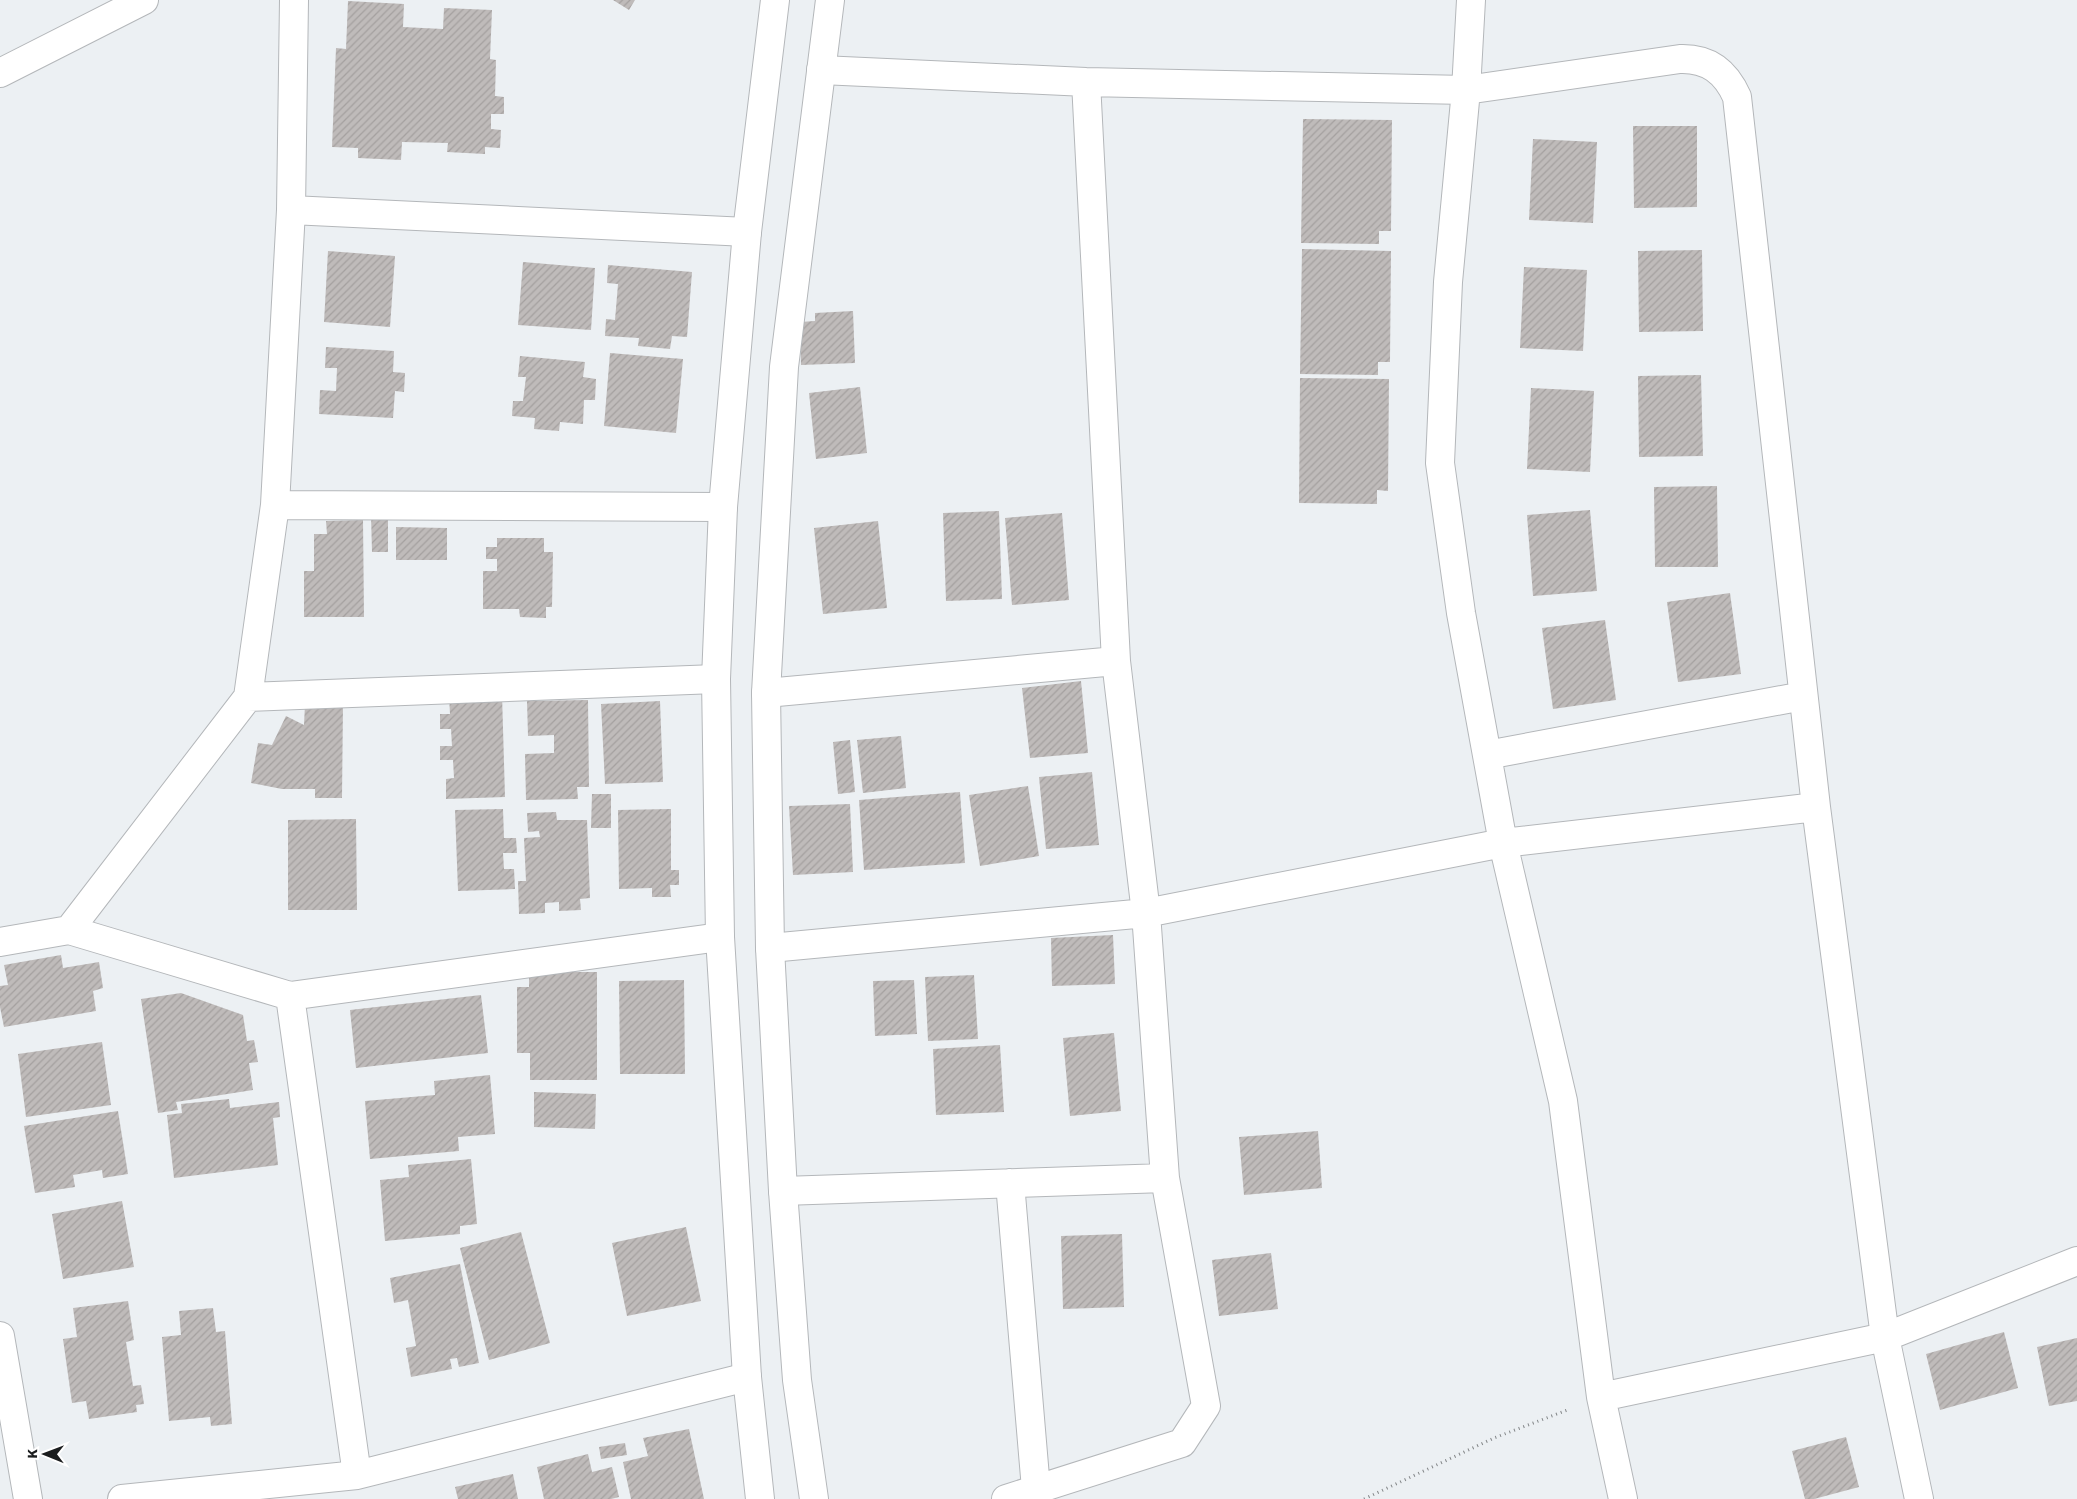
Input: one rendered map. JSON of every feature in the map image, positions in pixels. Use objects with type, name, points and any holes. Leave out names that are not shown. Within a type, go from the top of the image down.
[{"type":"street","points":[[0,73],[144,0]]},
{"type":"street","points":[[68,930],[248,697],[275,505],[291,210],[294,0]]},
{"type":"street","points":[[760,1499],[747,1377],[720,937],[716,679],[723,507],[746,232],[775,0]]},
{"type":"street","points":[[814,1499],[797,1380],[783,1191],[770,948],[766,693],[784,367],[830,0]]},
{"type":"street","points":[[1471,0],[1466,90],[1448,282],[1440,462],[1461,614],[1503,843],[1563,1101],[1601,1397],[1623,1499]]},
{"type":"street","points":[[821,70],[1086,82],[1466,90],[1692,59],[1715,67],[1732,86],[1737,97],[1816,807],[1885,1337],[1919,1499]]},
{"type":"street","points":[[1006,1499],[1182,1442],[1206,1406],[1165,1178],[1146,913],[1116,661],[1086,82]]},
{"type":"street","points":[[291,210],[746,232]]},
{"type":"street","points":[[275,505],[723,507]]},
{"type":"street","points":[[766,693],[1116,661]]},
{"type":"street","points":[[248,697],[716,679]]},
{"type":"street","points":[[1487,755],[1803,696]]},
{"type":"street","points":[[770,948],[1146,913],[1503,843],[1816,807]]},
{"type":"street","points":[[0,942],[68,930],[290,996],[720,937]]},
{"type":"street","points":[[290,996],[357,1475]]},
{"type":"street","points":[[783,1191],[1165,1178]]},
{"type":"street","points":[[1010,1183],[1036,1489]]},
{"type":"street","points":[[1601,1397],[1885,1337],[2077,1261]]},
{"type":"street","points":[[0,1336],[28,1499]]},
{"type":"street","points":[[122,1499],[357,1475],[747,1377]]},
{"type":"path","points":[[1364,1499],[1494,1438],[1601,1397]]},
{"type":"building","points":[[613,0],[635,0],[629,10]]},
{"type":"building","points":[[348,1],[404,4],[403,27],[443,29],[444,8],[492,10],[490,59],[496,60],[495,96],[504,97],[504,114],[491,114],[491,129],[501,130],[500,148],[485,147],[485,154],[447,152],[448,143],[402,142],[401,160],[358,158],[358,148],[332,147],[336,48],[346,49]]},
{"type":"building","points":[[1303,119],[1392,120],[1391,231],[1379,231],[1379,244],[1301,243]]},
{"type":"building","points":[[1633,126],[1697,126],[1697,207],[1634,208]]},
{"type":"building","points":[[1533,139],[1597,142],[1593,223],[1529,220]]},
{"type":"building","points":[[1302,249],[1391,251],[1390,362],[1378,362],[1378,375],[1300,374]]},
{"type":"building","points":[[1702,250],[1703,331],[1639,332],[1638,251]]},
{"type":"building","points":[[328,251],[395,256],[390,327],[324,322]]},
{"type":"building","points":[[523,262],[595,268],[591,330],[518,325]]},
{"type":"building","points":[[608,265],[692,272],[687,337],[672,336],[670,349],[638,346],[639,338],[605,336],[606,319],[615,320],[618,284],[607,283]]},
{"type":"building","points":[[1524,267],[1587,270],[1583,351],[1520,348]]},
{"type":"building","points":[[853,311],[855,363],[801,365],[800,322],[815,321],[815,313]]},
{"type":"building","points":[[326,347],[394,351],[393,372],[405,373],[404,392],[395,391],[393,418],[319,414],[320,390],[336,391],[337,368],[325,368]]},
{"type":"building","points":[[610,353],[683,359],[676,433],[604,426]]},
{"type":"building","points":[[520,356],[585,362],[583,377],[596,379],[595,400],[584,400],[583,424],[560,422],[559,431],[534,429],[535,418],[512,416],[513,401],[523,401],[526,377],[518,377]]},
{"type":"building","points":[[1701,375],[1703,456],[1639,457],[1638,376]]},
{"type":"building","points":[[1300,378],[1389,379],[1388,491],[1377,490],[1377,504],[1299,503]]},
{"type":"building","points":[[860,387],[867,453],[816,459],[809,393]]},
{"type":"building","points":[[1531,388],[1594,391],[1590,472],[1527,469]]},
{"type":"building","points":[[1717,486],[1718,567],[1655,567],[1654,487]]},
{"type":"building","points":[[1590,510],[1597,591],[1533,596],[1527,515]]},
{"type":"building","points":[[999,511],[1002,599],[946,601],[943,513]]},
{"type":"building","points":[[1062,513],[1069,600],[1012,605],[1005,518]]},
{"type":"building","points":[[371,515],[388,515],[388,552],[372,552]]},
{"type":"building","points":[[363,520],[364,617],[304,617],[304,571],[314,571],[314,534],[327,534],[326,521]]},
{"type":"building","points":[[878,521],[887,608],[823,614],[814,528]]},
{"type":"building","points":[[396,527],[447,528],[447,560],[396,560]]},
{"type":"building","points":[[497,538],[544,538],[544,552],[553,552],[552,607],[546,607],[546,618],[520,617],[519,609],[483,609],[483,571],[497,571],[497,559],[486,559],[486,547],[497,547]]},
{"type":"building","points":[[1730,593],[1741,674],[1678,682],[1667,602]]},
{"type":"building","points":[[1605,620],[1616,700],[1553,709],[1542,628]]},
{"type":"building","points":[[1081,681],[1088,753],[1030,758],[1022,688]]},
{"type":"building","points":[[502,694],[505,797],[446,799],[446,779],[454,778],[453,760],[440,760],[440,746],[452,746],[451,729],[440,729],[440,714],[450,714],[449,696]]},
{"type":"building","points":[[588,700],[589,787],[577,787],[578,799],[526,800],[525,754],[554,753],[554,735],[528,736],[527,701]]},
{"type":"building","points":[[660,701],[663,782],[605,784],[601,704]]},
{"type":"building","points":[[305,704],[343,704],[342,798],[315,798],[315,789],[282,789],[251,783],[258,743],[272,745],[286,716],[304,725]]},
{"type":"building","points":[[901,736],[906,788],[863,793],[857,740]]},
{"type":"building","points":[[850,740],[855,792],[838,794],[833,742]]},
{"type":"building","points":[[1092,772],[1099,845],[1046,849],[1039,777]]},
{"type":"building","points":[[1028,786],[1039,856],[980,866],[969,795]]},
{"type":"building","points":[[960,792],[965,863],[864,870],[859,800]]},
{"type":"building","points":[[592,794],[611,794],[611,828],[591,828]]},
{"type":"building","points":[[850,804],[853,872],[793,875],[789,806]]},
{"type":"building","points":[[503,809],[504,838],[516,838],[517,853],[503,853],[504,869],[514,869],[515,889],[458,891],[455,810]]},
{"type":"building","points":[[671,809],[671,870],[679,870],[679,885],[670,885],[671,897],[652,897],[652,888],[619,889],[618,810]]},
{"type":"building","points":[[556,812],[557,820],[587,820],[590,898],[580,899],[581,910],[559,911],[559,902],[545,903],[545,913],[519,914],[518,881],[526,881],[524,838],[540,837],[539,831],[528,832],[527,813]]},
{"type":"building","points":[[356,819],[357,910],[288,910],[288,820]]},
{"type":"building","points":[[1113,935],[1115,984],[1052,986],[1051,938]]},
{"type":"building","points":[[61,955],[63,968],[99,962],[103,988],[93,991],[96,1011],[4,1027],[0,1007],[0,986],[8,985],[4,965]]},
{"type":"building","points":[[529,972],[597,972],[597,1080],[530,1080],[530,1053],[517,1053],[517,987],[529,987]]},
{"type":"building","points":[[974,975],[978,1039],[928,1041],[925,977]]},
{"type":"building","points":[[684,980],[685,1074],[620,1074],[619,981]]},
{"type":"building","points":[[914,980],[917,1034],[875,1036],[873,981]]},
{"type":"building","points":[[181,993],[243,1015],[247,1041],[254,1040],[258,1062],[249,1063],[253,1090],[176,1102],[178,1110],[158,1113],[141,999]]},
{"type":"building","points":[[481,995],[488,1053],[356,1068],[350,1010]]},
{"type":"building","points":[[1114,1033],[1121,1111],[1070,1116],[1063,1038]]},
{"type":"building","points":[[102,1042],[111,1105],[26,1117],[18,1054]]},
{"type":"building","points":[[1000,1045],[1004,1112],[936,1115],[933,1049]]},
{"type":"building","points":[[490,1075],[495,1134],[458,1137],[459,1151],[370,1159],[365,1101],[435,1095],[434,1081]]},
{"type":"building","points":[[534,1092],[596,1094],[595,1129],[534,1127]]},
{"type":"building","points":[[229,1099],[230,1108],[279,1102],[280,1117],[273,1118],[278,1165],[174,1178],[167,1115],[182,1113],[181,1104]]},
{"type":"building","points":[[118,1111],[128,1174],[103,1178],[102,1170],[73,1175],[75,1187],[35,1193],[24,1126]]},
{"type":"building","points":[[1318,1131],[1322,1188],[1244,1195],[1239,1137]]},
{"type":"building","points":[[471,1159],[477,1224],[460,1226],[460,1234],[385,1241],[380,1180],[409,1177],[408,1165]]},
{"type":"building","points":[[122,1201],[134,1267],[63,1279],[52,1214]]},
{"type":"building","points":[[686,1227],[701,1301],[627,1316],[612,1243]]},
{"type":"building","points":[[521,1232],[550,1343],[489,1360],[460,1248]]},
{"type":"building","points":[[1122,1234],[1124,1307],[1063,1309],[1061,1236]]},
{"type":"building","points":[[1271,1253],[1278,1309],[1219,1316],[1212,1260]]},
{"type":"building","points":[[460,1264],[479,1363],[459,1367],[457,1358],[450,1359],[452,1369],[411,1377],[406,1348],[416,1346],[408,1300],[394,1303],[390,1278]]},
{"type":"building","points":[[128,1301],[134,1340],[126,1342],[133,1386],[141,1385],[144,1404],[136,1405],[137,1412],[89,1419],[86,1401],[72,1403],[63,1339],[77,1337],[73,1308]]},
{"type":"building","points":[[213,1308],[216,1332],[225,1331],[232,1424],[211,1426],[210,1417],[169,1421],[162,1337],[181,1335],[179,1311]]},
{"type":"building","points":[[2004,1332],[2018,1388],[1940,1410],[1926,1354]]},
{"type":"building","points":[[2077,1338],[2077,1401],[2049,1406],[2037,1347]]},
{"type":"building","points":[[689,1429],[704,1499],[631,1499],[623,1462],[648,1456],[643,1438]]},
{"type":"building","points":[[1846,1437],[1859,1487],[1814,1499],[1805,1499],[1792,1451]]},
{"type":"building","points":[[625,1443],[627,1455],[601,1459],[599,1447]]},
{"type":"building","points":[[588,1454],[592,1472],[612,1467],[619,1497],[611,1499],[544,1499],[537,1467]]},
{"type":"building","points":[[513,1474],[518,1499],[458,1499],[455,1487]]}]
